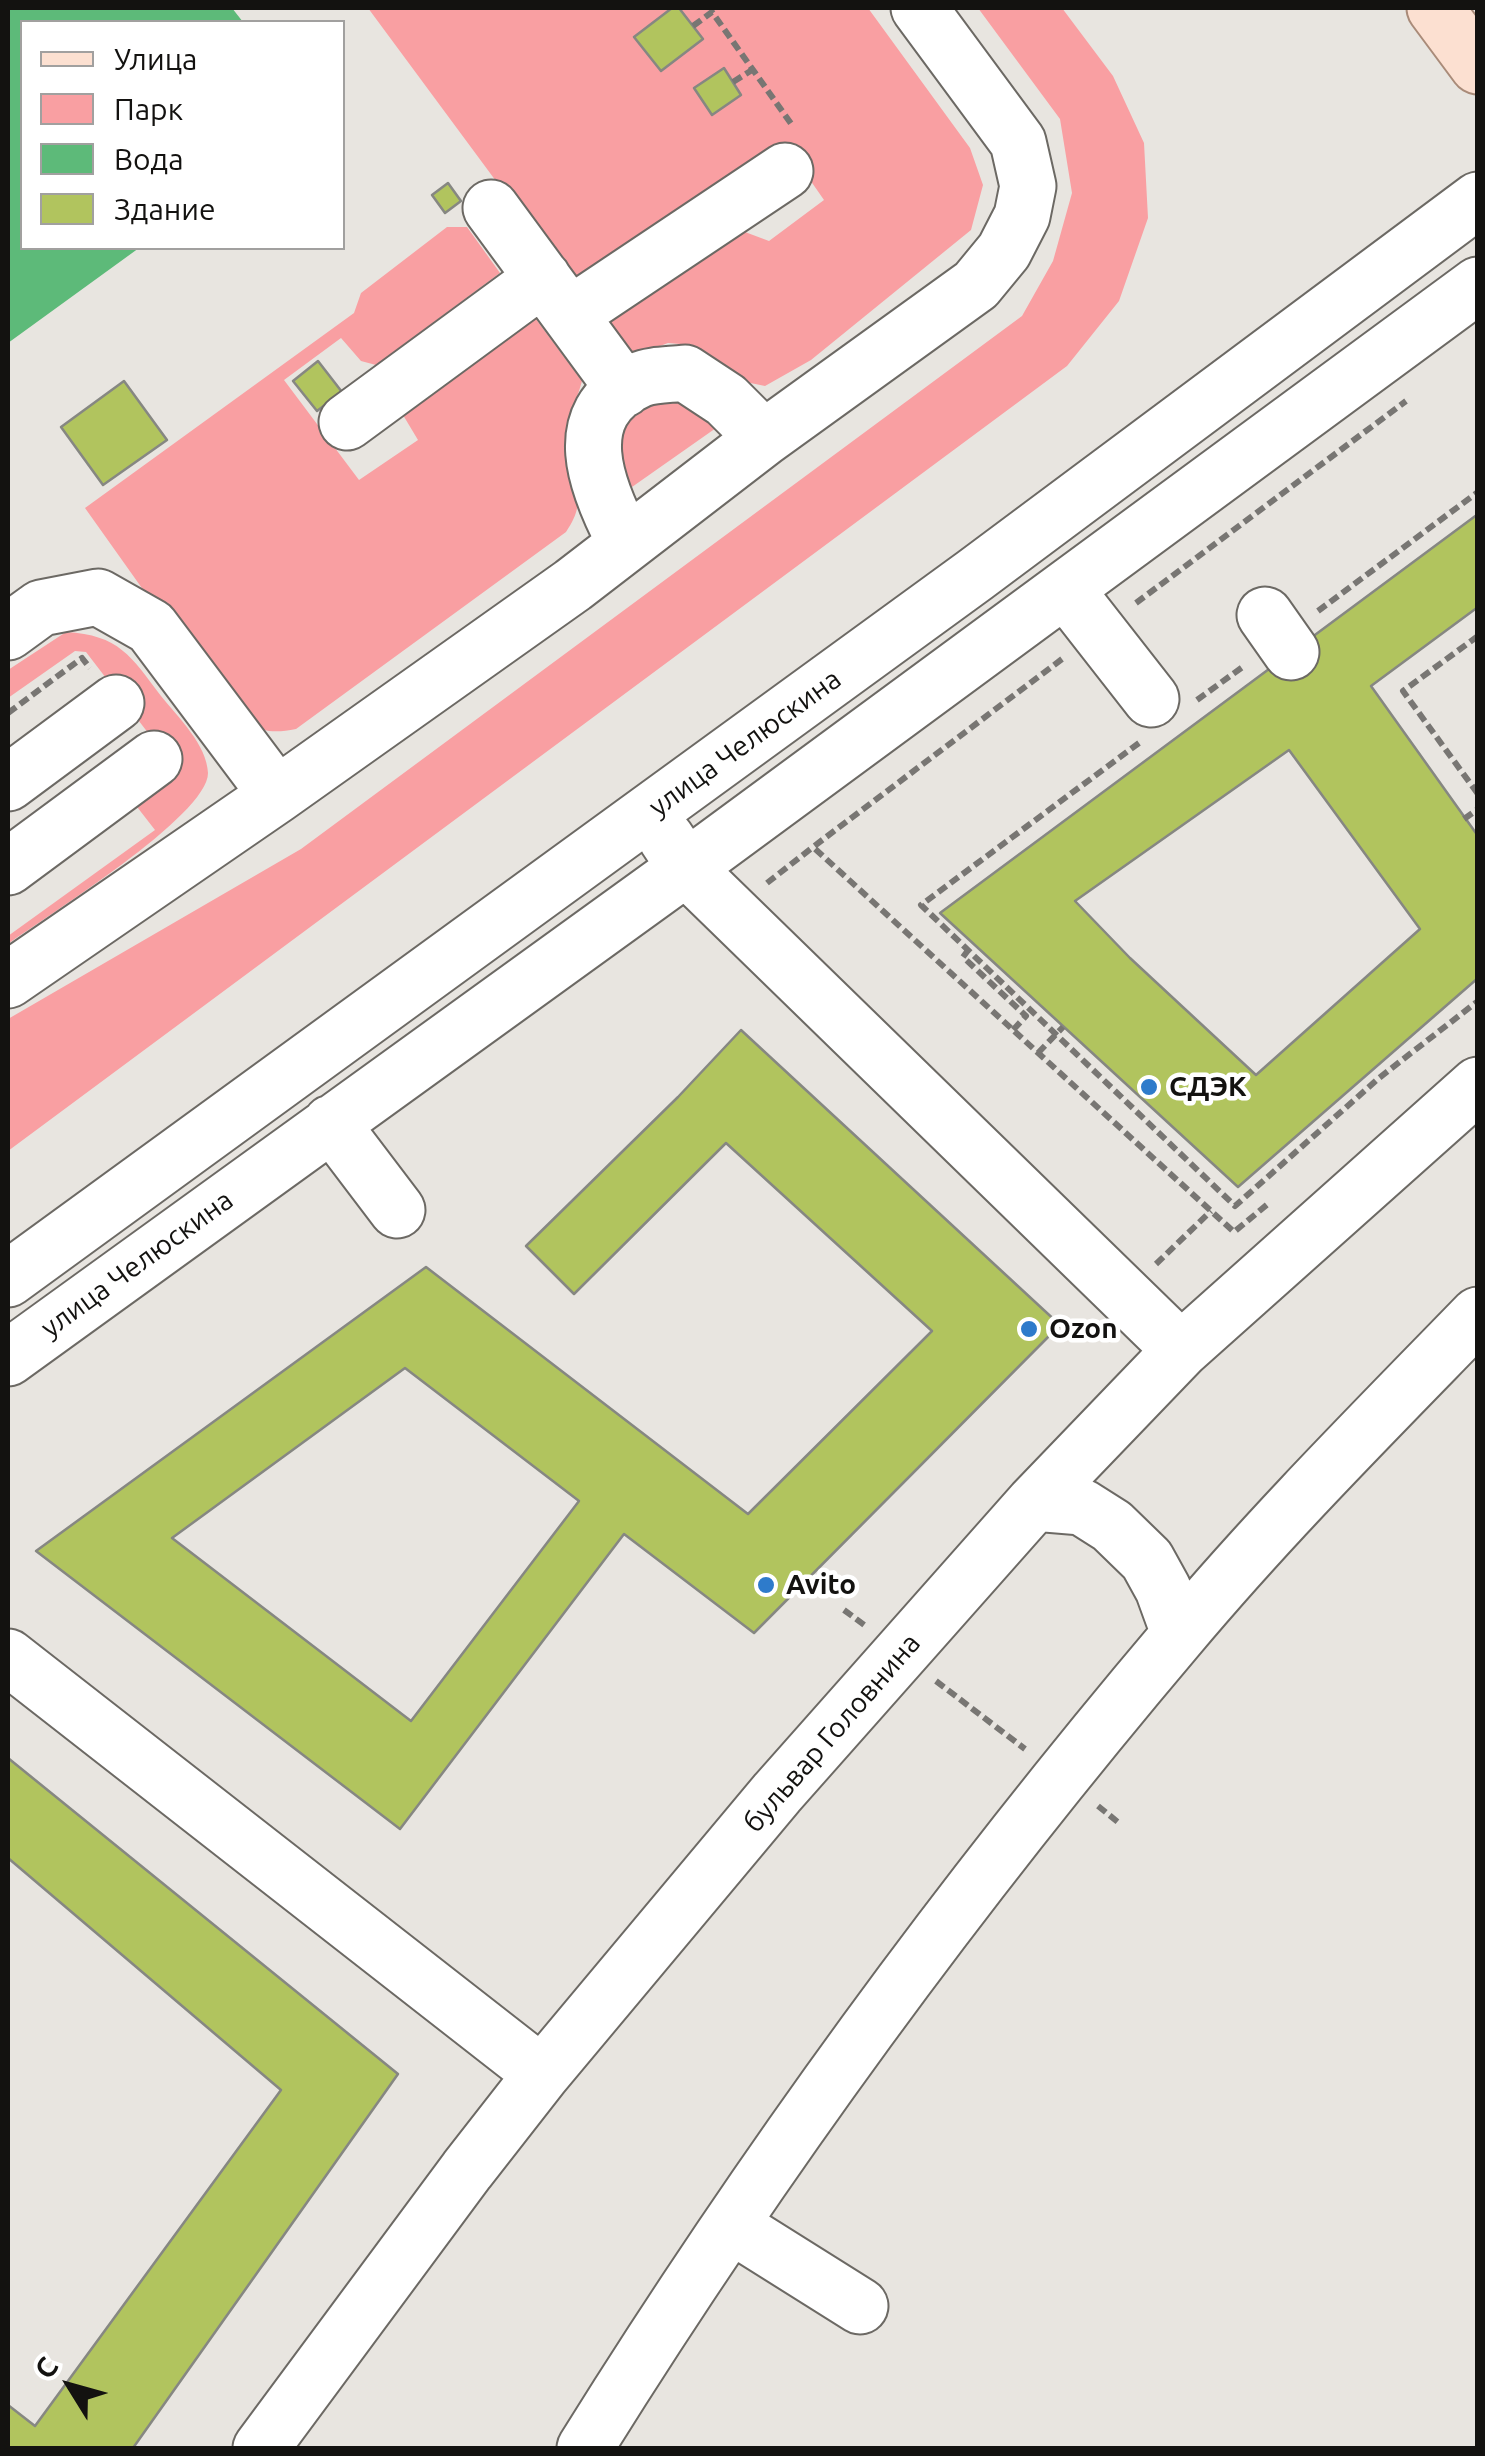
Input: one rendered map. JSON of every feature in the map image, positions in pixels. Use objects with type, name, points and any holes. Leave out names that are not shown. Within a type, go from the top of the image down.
[{"type":"main road","points":[[1435,8],[1478,66]]},
{"type":"street","points":[[8,980],[558,596],[764,438],[976,284],[1004,251],[1022,216],[1028,186],[1018,142],[919,8]]},
{"type":"street","points":[[347,422],[557,296],[785,171]]},
{"type":"street","name":"улица Челюскина","points":[[8,1278],[650,812],[1478,200]]},
{"type":"street","points":[[491,208],[624,389]]},
{"type":"street","name":"улица Челюскина","points":[[8,1358],[686,868],[1478,285]]},
{"type":"street","points":[[626,542],[600,489],[592,454],[595,426],[610,398],[642,378],[685,373],[726,400],[764,438]]},
{"type":"street","points":[[1065,589],[1159,717]]},
{"type":"street","points":[[8,632],[41,608],[98,597],[151,627],[277,794]]},
{"type":"street","points":[[8,783],[116,702]]},
{"type":"street","points":[[8,866],[154,759]]},
{"type":"street","points":[[650,812],[686,868],[1181,1350]]},
{"type":"street","name":"бульвар Головнина","points":[[261,2448],[466,2170],[542,2074],[777,1793],[1034,1503],[1181,1350],[1478,1085]]},
{"type":"street","points":[[331,1123],[397,1210]]},
{"type":"street","points":[[585,2448],[771,2164],[967,1898],[1062,1777],[1180,1633],[1306,1492],[1478,1315]]},
{"type":"street","points":[[1034,1503],[1082,1506],[1112,1526],[1146,1560],[1163,1589],[1180,1633]]},
{"type":"street","points":[[8,1658],[542,2074]]},
{"type":"street","points":[[730,2225],[860,2306]]},
{"type":"path","points":[[694,26],[712,12],[792,124],[785,171]]},
{"type":"path","points":[[733,82],[752,70]]},
{"type":"path","points":[[754,893],[1414,396]]},
{"type":"path","points":[[1478,492],[1159,717],[922,905],[1060,1030],[1235,1206],[1379,1078],[1478,1001]]},
{"type":"path","points":[[1478,636],[1403,690],[1478,794]]},
{"type":"path","points":[[1464,819],[1478,809]]},
{"type":"path","points":[[813,847],[1234,1232],[1278,1196]]},
{"type":"path","points":[[969,949],[962,957],[1026,1016],[1013,1030]]},
{"type":"path","points":[[1038,1053],[1060,1030]]},
{"type":"path","points":[[1149,1270],[1211,1211]]},
{"type":"path","points":[[844,1610],[1119,1823]]},
{"type":"green space","points":[[368,8],[868,8],[970,148],[983,185],[971,230],[811,360],[765,386],[736,380],[692,345],[668,343],[636,355],[618,345],[607,326],[611,312],[729,226],[769,241],[824,200],[792,154],[587,280],[561,269]]},
{"type":"green space","points":[[978,8],[1062,8],[1113,76],[1144,143],[1148,218],[1119,301],[1067,366],[8,1151],[8,1019],[301,849],[1022,316],[1053,261],[1072,193],[1060,119]]},
{"type":"green space","points":[[447,227],[467,227],[500,273],[376,365],[361,361],[341,338],[284,380],[359,480],[418,440],[397,405],[527,307],[582,381],[566,443],[578,497],[574,519],[566,532],[296,729],[257,728],[225,705],[85,508],[354,313],[361,293]]},
{"type":"green space","points":[[657,395],[694,403],[716,428],[632,487],[620,460],[620,428],[629,412]]},
{"type":"green space","points":[[66,632],[99,638],[132,659],[190,732],[203,752],[208,773],[201,792],[154,839],[8,944],[8,936],[155,830],[134,803],[175,768],[86,652],[75,651],[8,698],[8,670]]},
{"type":"water","points":[[8,8],[232,8],[241,20],[20,20],[20,250],[136,250],[8,343]]},
{"type":"building","points":[[672,8],[679,8],[703,39],[661,71],[634,37]]},
{"type":"building","points":[[724,68],[741,95],[712,115],[694,88]]},
{"type":"building","points":[[448,183],[461,201],[445,213],[432,195]]},
{"type":"building","points":[[318,361],[342,392],[317,411],[293,381]]},
{"type":"building","points":[[124,381],[167,440],[103,485],[61,427]]},
{"type":"building","points":[[1478,514],[1478,607],[1371,686],[1478,836],[1478,978],[1238,1187],[940,913]],"holes":[[[1289,750],[1420,929],[1256,1075],[1075,901]]]},
{"type":"building","points":[[741,1030],[1060,1325],[754,1633],[624,1534],[400,1829],[36,1551],[426,1267],[748,1514],[932,1331],[726,1143],[574,1294],[526,1246]],"holes":[[[405,1368],[579,1501],[411,1721],[172,1538]]]},
{"type":"building","points":[[8,1758],[398,2074],[133,2448],[8,2448],[8,2405],[35,2426],[281,2090],[8,1858]]},
{"type":"place","name":"СДЭК","points":[[1149,1087]]},
{"type":"place","name":"Ozon","points":[[1029,1329]]},
{"type":"place","name":"Avito","points":[[766,1585]]}]
